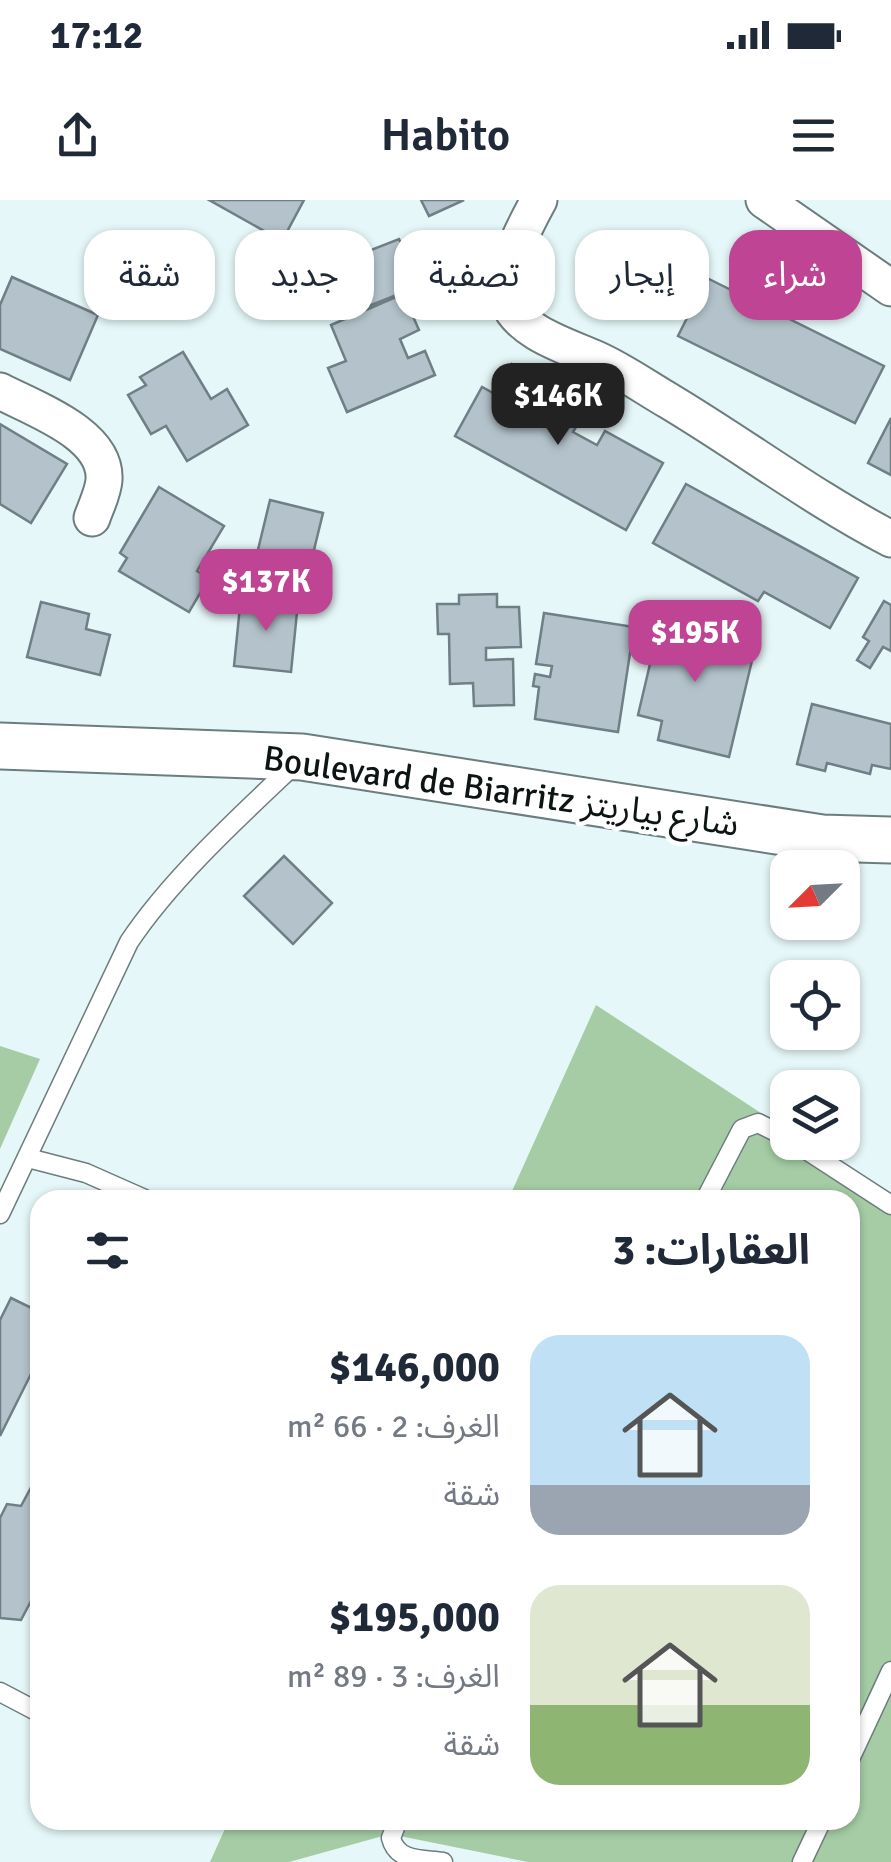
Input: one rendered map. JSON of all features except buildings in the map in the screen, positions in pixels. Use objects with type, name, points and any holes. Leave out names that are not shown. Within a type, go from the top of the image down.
[{"type":"street","points":[[539,200],[507,279],[508,303],[516,316],[648,388],[817,497],[891,539]]},
{"type":"street","points":[[764,200],[891,288]]},
{"type":"street","points":[[0,391],[76,433],[96,450],[104,476],[92,518]]},
{"type":"street","name":"Boulevard de Biarritz شارع بياريتز","points":[[0,746],[302,758],[822,838],[891,840]]},
{"type":"street","name":"Boulevard de Biarritz شارع بياريتز","points":[[822,838],[891,870]]},
{"type":"lane","points":[[0,1214],[129,942],[144,920],[239,817],[302,758]]},
{"type":"lane","points":[[710,1190],[742,1129],[758,1123],[770,1129]]},
{"type":"lane","points":[[28,1158],[86,1173],[124,1190]]},
{"type":"lane","points":[[822,1160],[891,1205]]},
{"type":"lane","points":[[860,1738],[891,1671]]},
{"type":"lane","points":[[0,1692],[30,1708]]},
{"type":"lane","points":[[394,1830],[391,1838],[402,1857],[443,1862]]},
{"type":"lane","points":[[802,1862],[817,1830]]},
{"type":"green space","points":[[596,1005],[770,1119],[770,1160],[833,1160],[891,1198],[891,1862],[528,1862],[390,1834],[289,1862],[210,1862],[224,1830],[860,1830],[860,1190],[513,1190]]},
{"type":"green space","points":[[0,1046],[40,1059],[0,1149]]}]
